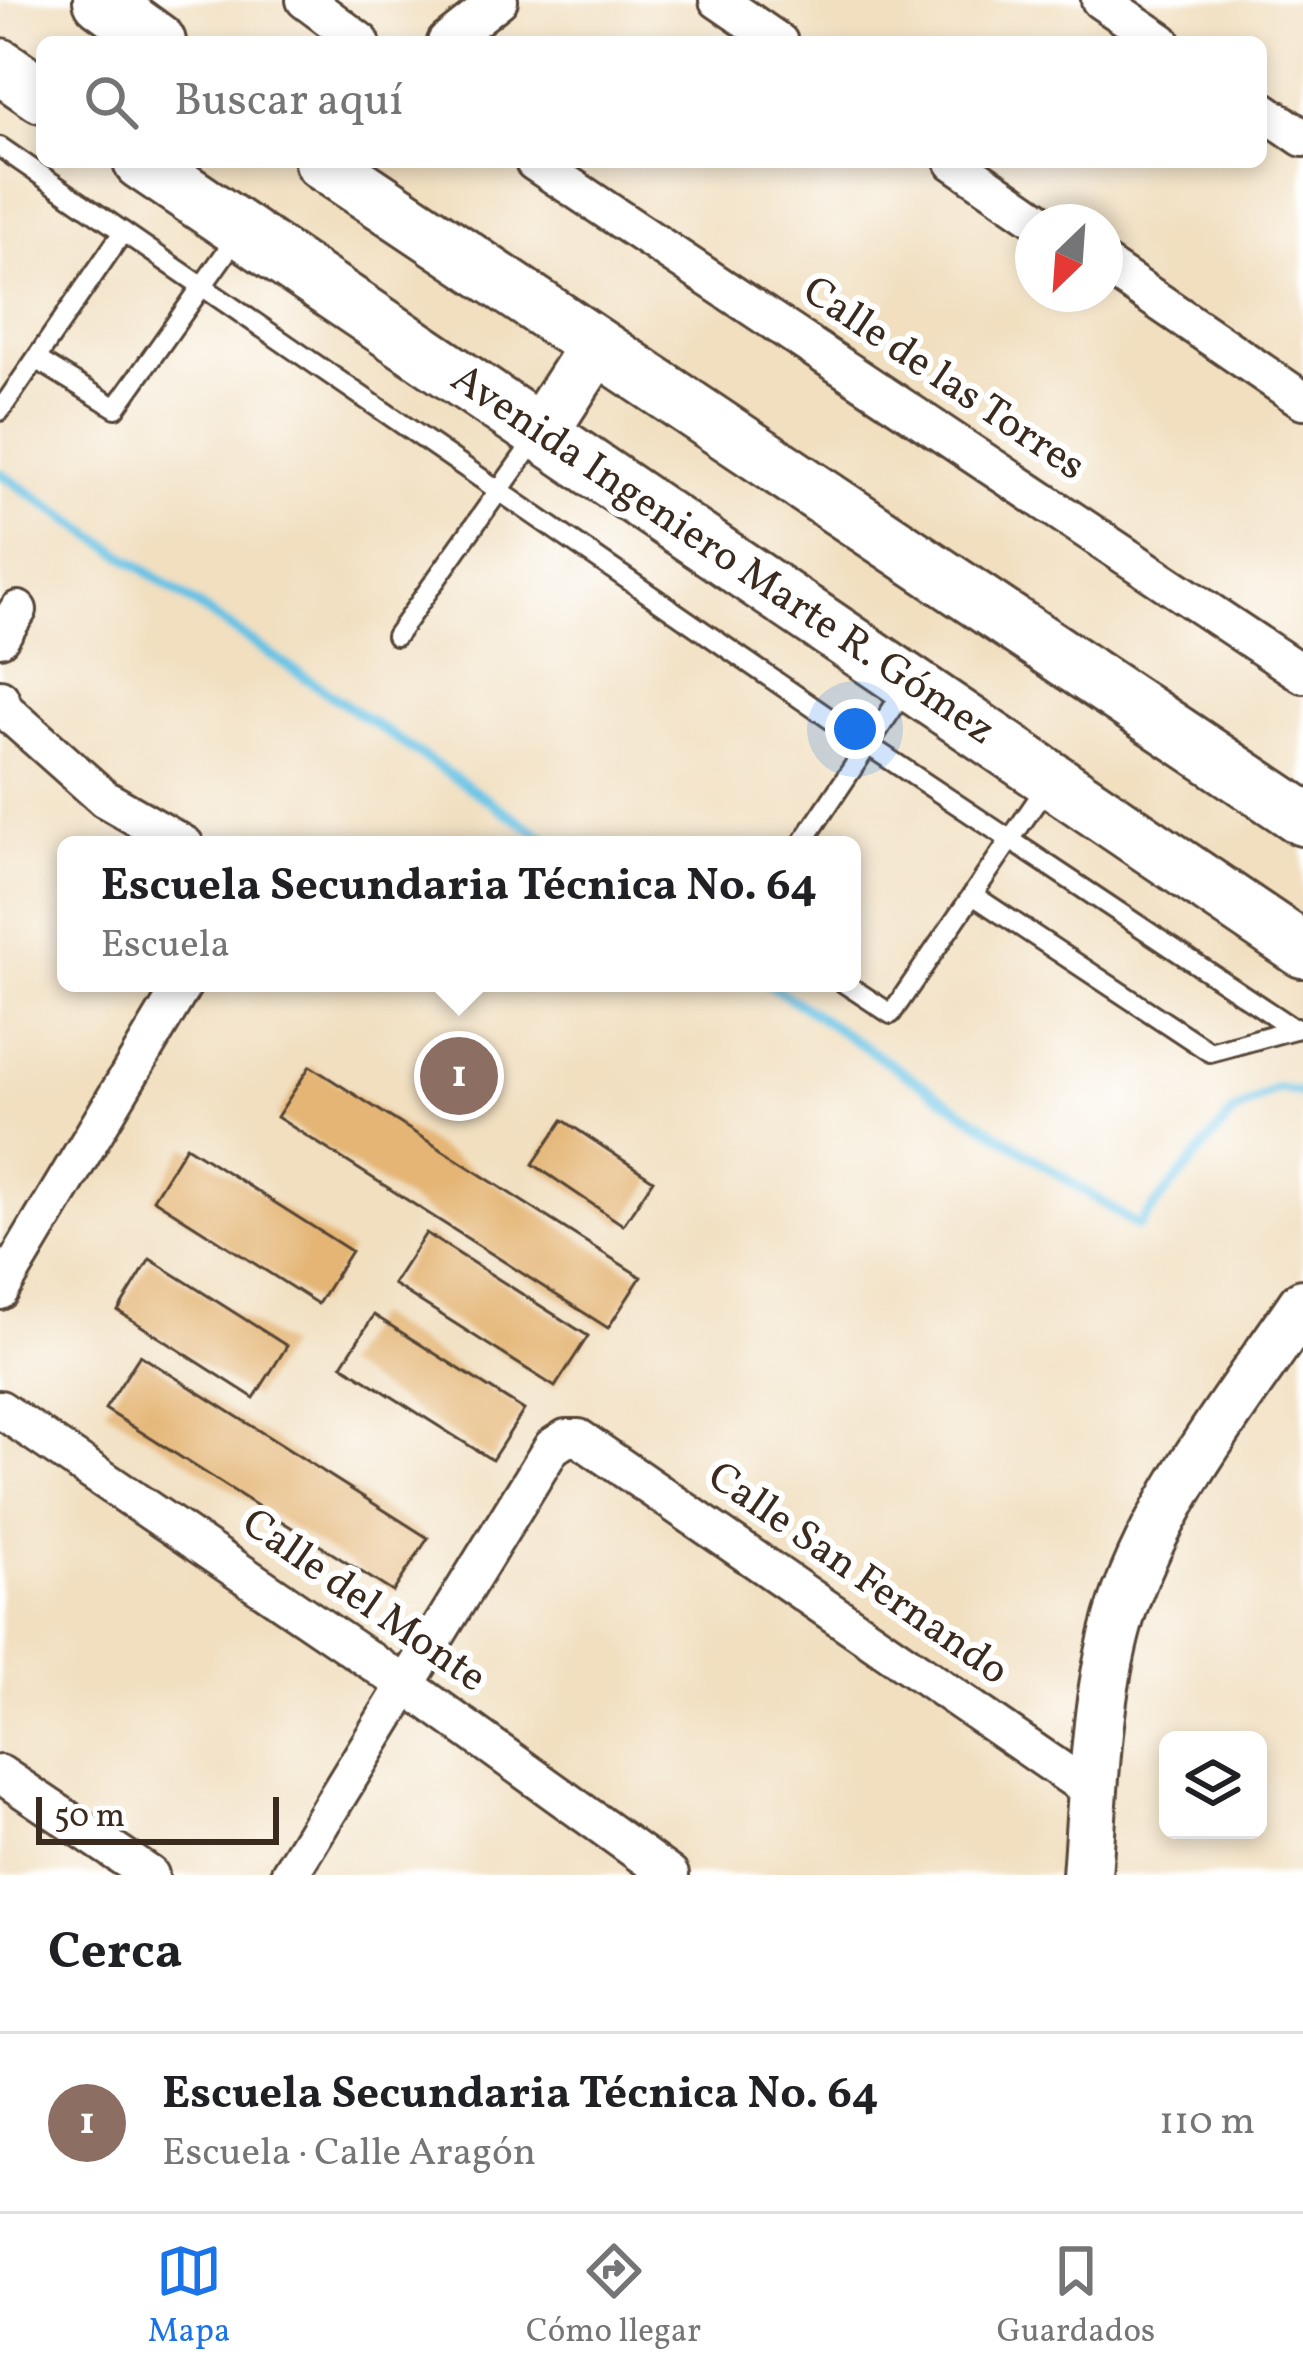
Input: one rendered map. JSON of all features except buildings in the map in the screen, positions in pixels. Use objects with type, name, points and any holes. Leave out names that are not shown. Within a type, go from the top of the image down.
[{"type":"main road","points":[[101,0],[150,36]]},
{"type":"main road","points":[[0,66],[36,90]]},
{"type":"main road","name":"Avenida Ingeniero Marte R. Gómez","points":[[150,168],[1303,950]]},
{"type":"main road","points":[[333,168],[1303,818]]},
{"type":"main road","points":[[540,433],[596,346]]},
{"type":"street","points":[[305,0],[353,36]]},
{"type":"street","points":[[454,36],[499,0]]},
{"type":"street","points":[[718,0],[770,36]]},
{"type":"street","points":[[1100,0],[1153,36]]},
{"type":"street","points":[[1267,113],[1303,138]]},
{"type":"street","name":"Calle de las Torres","points":[[543,168],[1303,674]]},
{"type":"street","points":[[962,168],[1015,204]]},
{"type":"street","points":[[1123,277],[1303,400]]},
{"type":"street","points":[[0,698],[5,710],[105,799],[169,836]]},
{"type":"street","points":[[0,1291],[179,992]]},
{"type":"street","points":[[1087,1875],[1109,1663],[1126,1596],[1166,1506],[1303,1304]]},
{"type":"street","name":"Calle del Monte","points":[[0,1409],[406,1684],[670,1875]]},
{"type":"street","name":"Calle San Fernando","points":[[406,1684],[552,1447],[566,1438],[579,1438],[1094,1793]]},
{"type":"street","points":[[289,1875],[406,1684]]},
{"type":"street","points":[[0,1774],[150,1875]]},
{"type":"lane","points":[[0,147],[868,745],[1299,1028]]},
{"type":"lane","points":[[36,359],[116,408],[242,230]]},
{"type":"lane","points":[[0,411],[123,232]]},
{"type":"lane","points":[[396,636],[540,433]]},
{"type":"lane","points":[[807,836],[910,683]]},
{"type":"lane","points":[[858,992],[892,1014],[1052,780]]},
{"type":"lane","points":[[973,895],[1210,1052],[1299,1028]]},
{"type":"waterway","points":[[0,473],[542,836]]},
{"type":"waterway","points":[[781,992],[1138,1226],[1233,1113],[1278,1088],[1303,1094]]},
{"type":"place","name":"Escuela Secundaria Técnica No. 64","points":[[459,1076]]}]
